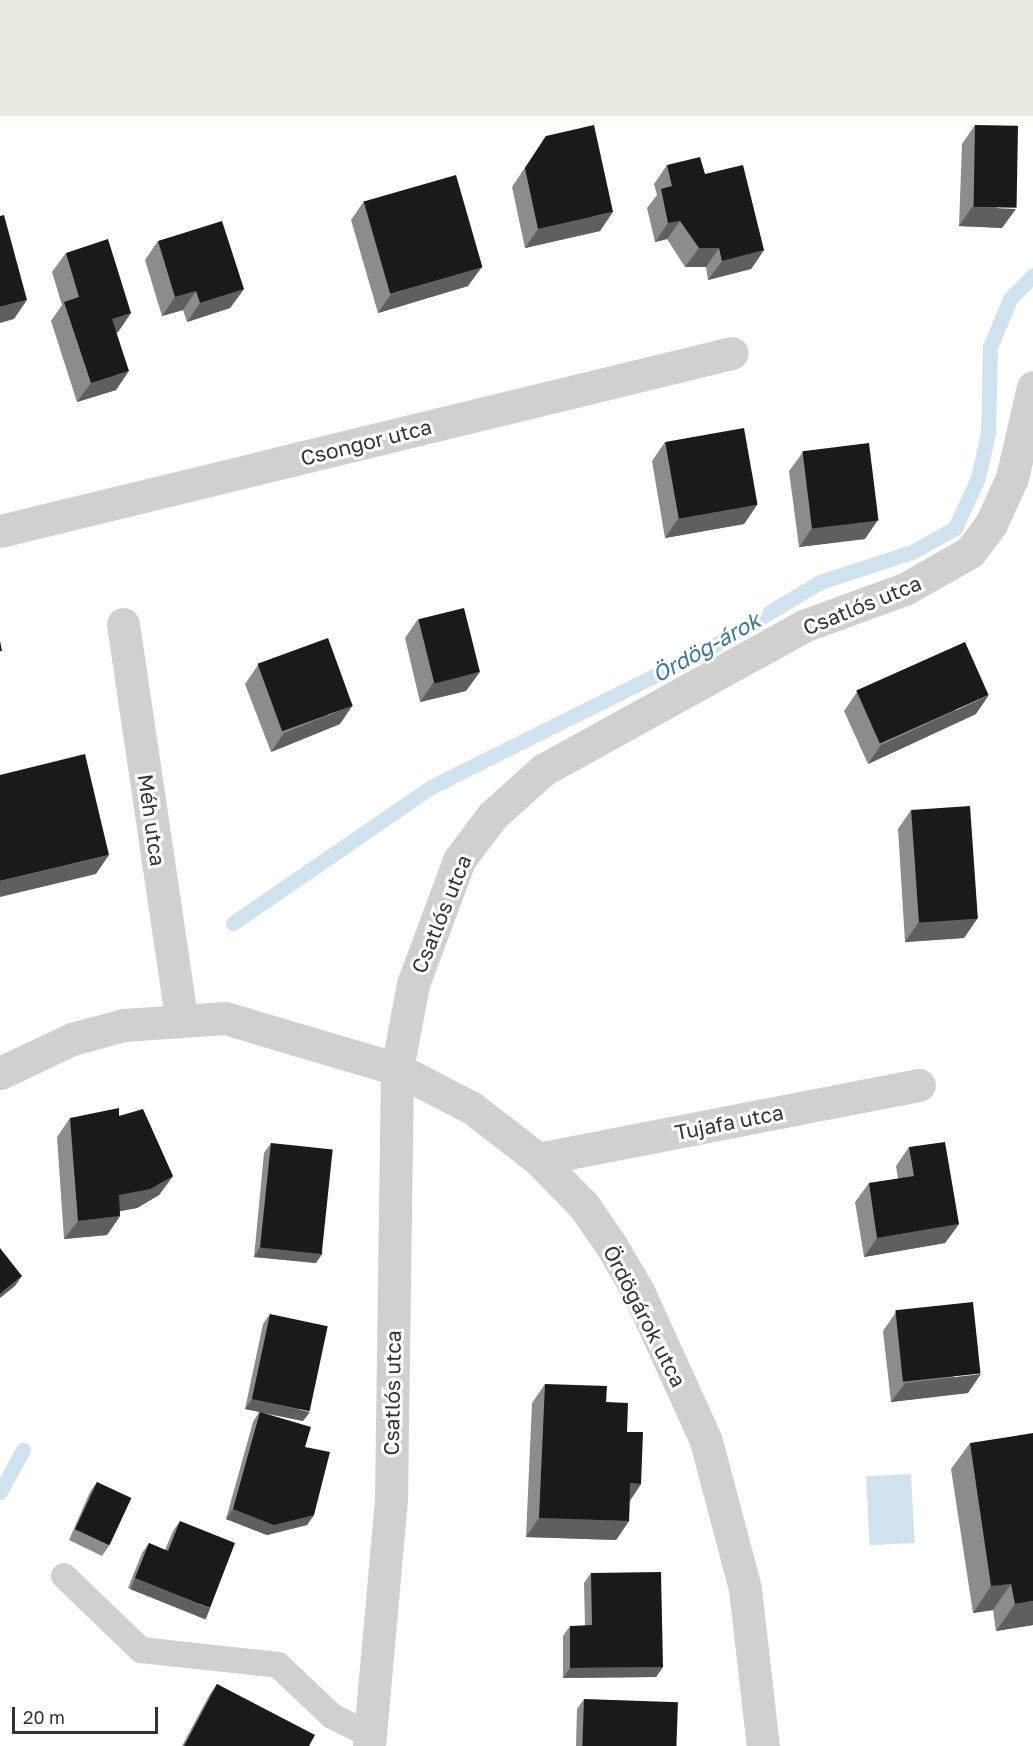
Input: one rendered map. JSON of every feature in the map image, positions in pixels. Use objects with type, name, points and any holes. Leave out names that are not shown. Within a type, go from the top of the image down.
[{"type":"street","name":"Csongor utca","points":[[0,531],[732,353]]},
{"type":"street","name":"Csatlós utca","points":[[370,1740],[391,1498],[397,1070],[413,984],[459,860],[492,816],[543,771],[806,625],[905,589],[970,552],[991,524],[1012,478],[1033,387]]},
{"type":"street","name":"Méh utca","points":[[123,624],[181,1017]]},
{"type":"street","name":"Ördögárok utca","points":[[0,1072],[72,1039],[181,1017],[225,1018],[397,1070],[472,1108],[538,1159],[584,1206],[611,1245],[706,1441],[745,1589],[763,1746]]},
{"type":"street","name":"Tujafa utca","points":[[538,1159],[919,1085]]},
{"type":"lane","points":[[64,1576],[141,1650],[278,1665],[332,1716],[370,1740]]},
{"type":"shaded area","points":[[0,0],[1033,0],[1033,116],[0,116]]},
{"type":"water","points":[[911,1474],[915,1543],[870,1545],[866,1476]]},
{"type":"building","points":[[594,125],[613,212],[538,229],[525,168],[546,136]]},
{"type":"building","points":[[975,125],[1018,126],[1017,208],[974,207]]},
{"type":"building","points":[[700,157],[705,174],[743,165],[764,250],[722,261],[719,248],[699,248],[680,221],[668,223],[661,189],[672,186],[667,165]]},
{"type":"building","points":[[456,175],[482,267],[390,294],[364,201]]},
{"type":"building","points":[[4,215],[27,300],[0,307],[0,216]]},
{"type":"building","points":[[222,221],[244,289],[200,303],[196,291],[175,297],[158,241]]},
{"type":"building","points":[[108,239],[131,313],[112,319],[129,371],[91,383],[64,302],[79,297],[66,253]]},
{"type":"building","points":[[744,428],[758,505],[679,519],[665,442]]},
{"type":"building","points":[[869,443],[879,520],[812,529],[802,451]]},
{"type":"building","points":[[464,608],[480,672],[434,683],[418,619]]},
{"type":"building","points":[[328,638],[353,706],[282,731],[258,664]]},
{"type":"building","points":[[965,642],[989,695],[880,743],[856,690]]},
{"type":"building","points":[[85,754],[109,855],[0,881],[0,775]]},
{"type":"building","points":[[970,806],[978,919],[919,923],[911,810]]},
{"type":"building","points":[[119,1108],[119,1116],[143,1109],[173,1176],[150,1189],[119,1195],[120,1216],[78,1221],[70,1118]]},
{"type":"building","points":[[945,1142],[959,1224],[877,1238],[869,1183],[914,1176],[909,1147]]},
{"type":"building","points":[[271,1143],[333,1149],[322,1254],[260,1247]]},
{"type":"building","points":[[0,1248],[22,1276],[0,1294]]},
{"type":"building","points":[[973,1302],[981,1374],[903,1382],[895,1310]]},
{"type":"building","points":[[270,1314],[328,1326],[310,1411],[252,1399]]},
{"type":"building","points":[[545,1384],[607,1386],[606,1402],[628,1403],[627,1432],[643,1432],[641,1484],[630,1483],[629,1521],[539,1518]]},
{"type":"building","points":[[260,1412],[311,1427],[305,1447],[330,1452],[314,1515],[274,1525],[233,1509]]},
{"type":"building","points":[[1033,1433],[1033,1601],[1015,1604],[1011,1584],[991,1586],[970,1443]]},
{"type":"building","points":[[97,1482],[131,1498],[109,1545],[75,1529]]},
{"type":"building","points":[[180,1521],[235,1543],[210,1608],[135,1578],[149,1543],[168,1551]]},
{"type":"building","points":[[661,1572],[663,1667],[570,1668],[570,1626],[592,1625],[591,1573]]},
{"type":"building","points":[[217,1684],[315,1735],[309,1746],[184,1746]]},
{"type":"building","points":[[584,1699],[678,1702],[676,1746],[582,1746]]},
{"type":"waterway","name":"Ördög-árok","points":[[233,923],[431,787],[708,649],[820,582],[912,552],[955,528],[978,478],[988,433],[990,347],[1010,299],[1033,275]]},
{"type":"waterway","name":"Ördög-árok","points":[[0,1492],[23,1450]]}]
